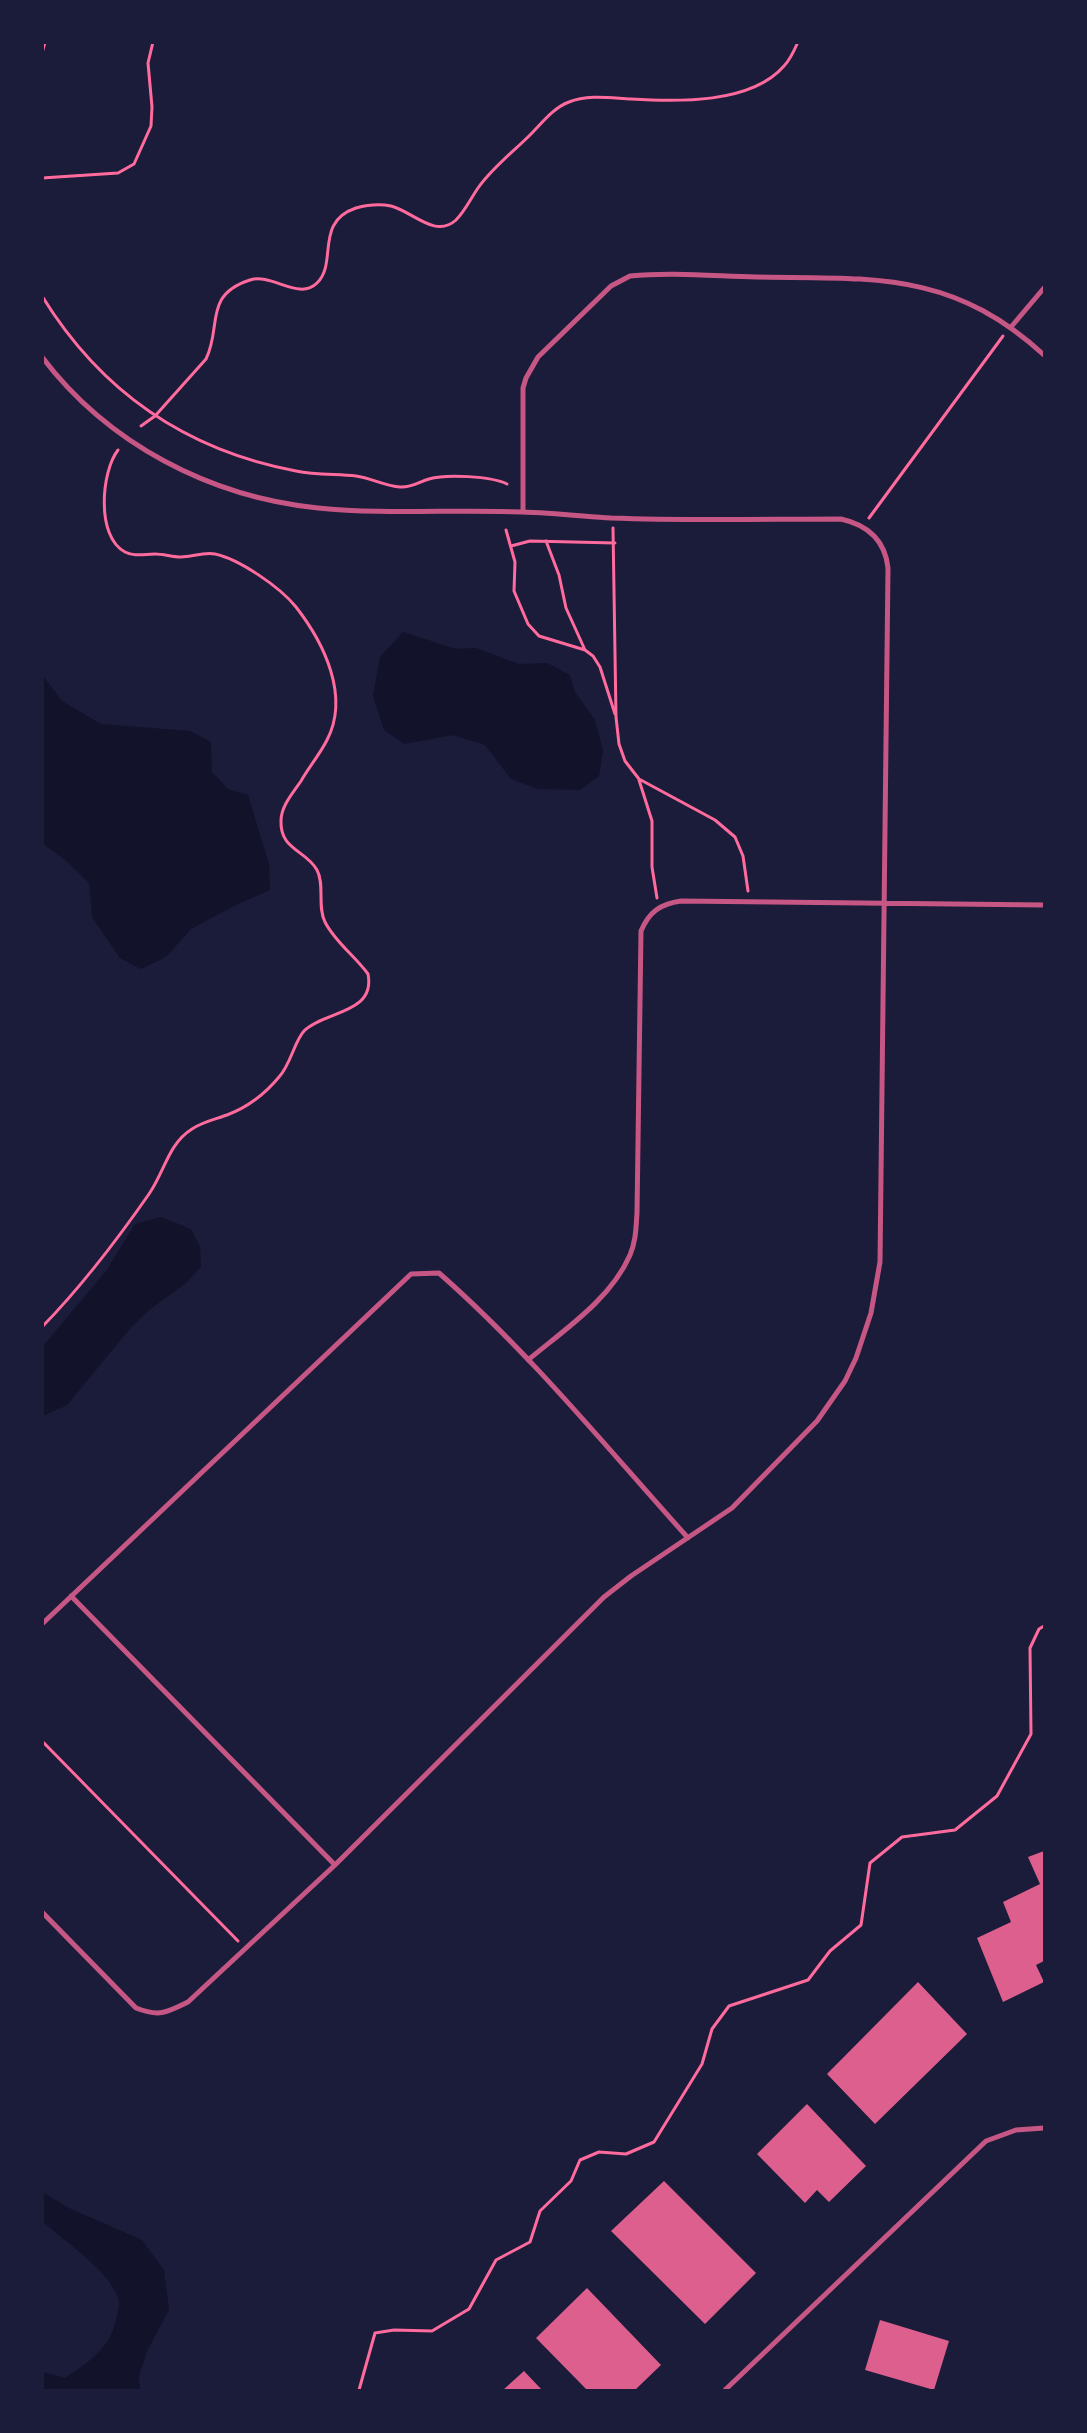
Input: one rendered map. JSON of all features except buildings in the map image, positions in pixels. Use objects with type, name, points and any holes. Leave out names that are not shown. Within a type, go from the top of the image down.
[{"type":"street","points":[[523,512],[523,388],[526,378],[538,357],[619,280],[642,275],[882,280],[932,289],[983,310],[1011,327],[1044,355]]},
{"type":"street","points":[[1011,327],[1044,288]]},
{"type":"street","points":[[42,357],[78,398],[128,439],[170,465],[234,490],[318,508],[523,512],[612,518],[841,520],[855,522],[867,528],[882,544],[888,568],[880,1262],[877,1288],[865,1336],[844,1381],[817,1421],[732,1508],[631,1576],[604,1597],[335,1865],[188,2002],[165,2014],[149,2013],[136,2008],[42,1912]]},
{"type":"street","points":[[528,1360],[608,1289],[630,1254],[636,1233],[641,931],[646,918],[654,910],[662,906],[681,902],[1044,905]]},
{"type":"street","points":[[42,1624],[411,1274],[439,1273],[528,1360],[688,1538]]},
{"type":"street","points":[[71,1596],[335,1865]]},
{"type":"street","points":[[726,2390],[986,2141],[1016,2130],[1044,2128]]},
{"type":"path","points":[[42,53],[45,42]]},
{"type":"path","points":[[42,178],[118,173],[134,164],[151,126],[152,107],[148,63],[153,42]]},
{"type":"path","points":[[141,426],[155,416],[206,359],[209,352],[214,316],[220,302],[231,288],[256,278],[270,280],[300,290],[310,289],[324,273],[329,236],[342,215],[356,208],[374,205],[391,206],[433,227],[444,226],[455,221],[495,166],[556,109],[569,102],[593,97],[682,100],[707,98],[746,90],[772,77],[784,67],[798,42]]},
{"type":"path","points":[[42,296],[81,352],[117,388],[155,416],[180,431],[226,452],[296,472],[355,476],[400,487],[443,478],[493,479],[507,484]]},
{"type":"path","points":[[867,528],[869,516],[1011,327]]},
{"type":"path","points":[[42,1327],[119,1235],[150,1192],[178,1139],[194,1128],[248,1105],[265,1092],[292,1059],[304,1031],[360,1002],[368,994],[370,985],[368,974],[325,922],[321,909],[317,870],[310,861],[288,845],[282,832],[280,820],[284,807],[327,739],[333,724],[336,709],[336,691],[327,660],[296,607],[276,588],[256,574],[215,554],[180,557],[154,554],[140,555],[127,554],[116,547],[108,535],[105,504],[111,459],[118,450]]},
{"type":"path","points":[[612,518],[615,543],[616,717],[619,744],[625,761],[639,779],[652,821],[653,881],[655,895],[662,906]]},
{"type":"path","points":[[506,530],[516,571],[515,597],[532,630],[539,636],[585,650],[593,656],[600,667],[616,717]]},
{"type":"path","points":[[511,546],[530,541],[615,543]]},
{"type":"path","points":[[546,541],[559,575],[566,608],[585,650]]},
{"type":"path","points":[[639,779],[715,820],[735,837],[743,856],[750,902]]},
{"type":"path","points":[[359,2390],[375,2333],[394,2330],[432,2331],[469,2309],[496,2260],[530,2242],[540,2211],[571,2181],[580,2160],[599,2152],[626,2154],[654,2142],[702,2064],[712,2029],[729,2006],[808,1980],[830,1951],[861,1925],[870,1863],[902,1837],[954,1830],[997,1796],[1031,1734],[1030,1648],[1039,1628],[1044,1626]]},
{"type":"path","points":[[42,1741],[245,1948]]},
{"type":"shaded area","points":[[403,632],[456,649],[476,648],[519,664],[547,663],[570,675],[575,692],[595,720],[603,751],[599,776],[580,790],[538,789],[511,779],[485,745],[453,735],[404,744],[384,730],[373,696],[380,657]]},
{"type":"shaded area","points":[[43,676],[62,701],[101,724],[190,731],[211,742],[212,772],[228,789],[248,795],[269,864],[270,890],[236,905],[191,929],[166,957],[141,969],[120,958],[92,917],[89,883],[64,859],[43,844]]},
{"type":"shaded area","points":[[161,1217],[191,1229],[200,1247],[201,1267],[186,1283],[149,1310],[128,1331],[67,1405],[43,1416],[43,1346],[106,1271],[135,1224]]},
{"type":"shaded area","points":[[42,2192],[69,2208],[142,2240],[164,2270],[169,2310],[148,2349],[139,2376],[140,2390],[43,2390],[43,2372],[65,2378],[82,2367],[103,2347],[113,2330],[119,2301],[115,2290],[98,2269],[43,2222]]}]
